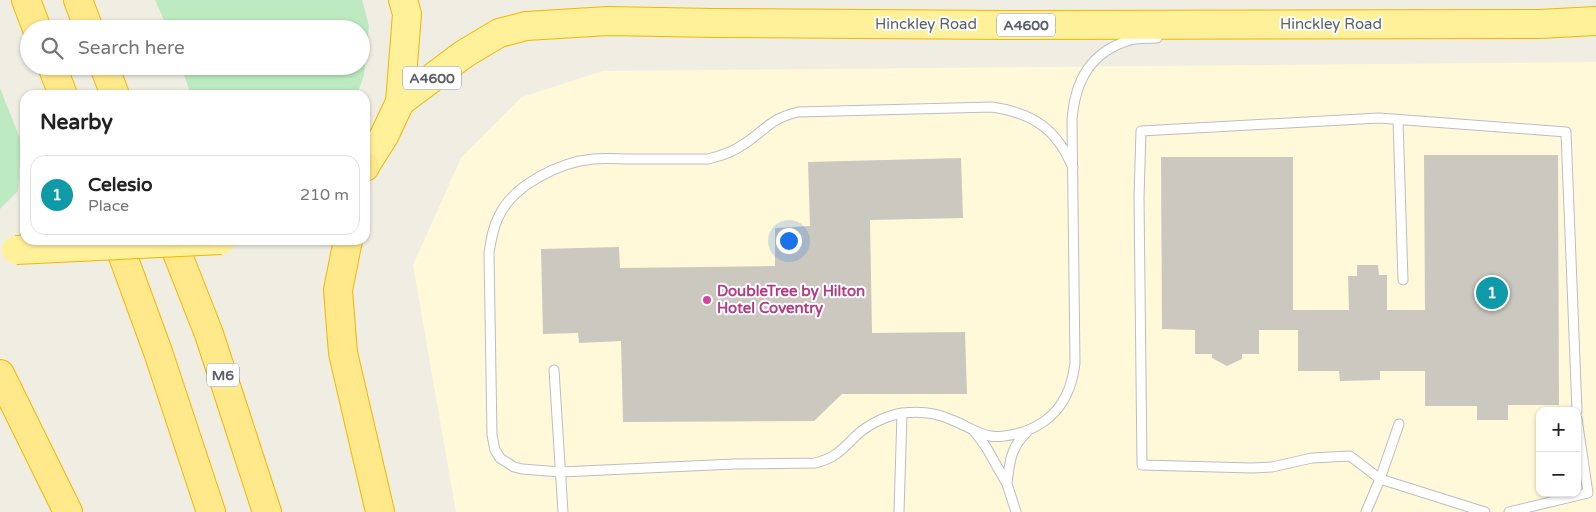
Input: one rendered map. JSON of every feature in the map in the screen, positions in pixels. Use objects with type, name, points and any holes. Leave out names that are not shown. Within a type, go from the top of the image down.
[{"type":"highway","points":[[26,0],[34,20]]},
{"type":"highway","points":[[78,0],[86,20]]},
{"type":"highway","points":[[370,159],[384,136],[400,102],[406,14],[403,0]]},
{"type":"highway","name":"Hinckley Road","points":[[400,102],[464,54],[499,33],[526,26],[608,21],[734,24],[1539,24],[1596,21]]},
{"type":"highway","points":[[55,75],[61,90]]},
{"type":"highway","points":[[107,75],[113,90]]},
{"type":"highway","points":[[8,249],[103,245]]},
{"type":"highway","points":[[120,245],[158,352],[211,512]]},
{"type":"highway","name":"M6","points":[[174,245],[209,334],[267,512]]},
{"type":"highway","points":[[347,245],[338,290],[343,353],[380,512]]},
{"type":"highway","points":[[0,374],[68,512]]},
{"type":"lane","points":[[1200,34],[1337,24]]},
{"type":"lane","points":[[1007,484],[1012,452],[1019,439],[1060,408],[1074,377],[1073,106],[1081,77],[1103,53],[1117,45],[1132,40],[1171,37]]},
{"type":"lane","points":[[1029,430],[1008,436],[993,436],[974,432],[951,419],[931,413],[902,413],[878,421],[859,433],[838,454],[828,460],[815,463],[734,464],[561,472],[522,469],[508,464],[500,458],[492,435],[488,253],[494,226],[499,214],[512,195],[524,186],[555,170],[593,159],[708,159],[745,144],[769,124],[781,117],[798,112],[992,107],[1007,109],[1034,119],[1046,128],[1067,154],[1073,168]]},
{"type":"lane","points":[[1485,512],[1380,479],[1350,456],[1312,458],[1272,467],[1252,468],[1142,466],[1139,197],[1141,131],[1370,119],[1566,132],[1577,407]]},
{"type":"lane","points":[[1398,120],[1403,280]]},
{"type":"lane","points":[[554,370],[563,512]]},
{"type":"lane","points":[[899,512],[902,413]]},
{"type":"lane","points":[[1366,512],[1380,479],[1399,424]]},
{"type":"lane","points":[[974,432],[986,447],[1007,484],[1016,512]]},
{"type":"lane","points":[[1509,512],[1588,492],[1581,449]]},
{"type":"shaded area","points":[[1596,62],[1596,512],[456,512],[413,265],[461,158],[522,97],[603,71]]},
{"type":"green space","points":[[155,0],[362,0],[367,20],[164,20]]},
{"type":"green space","points":[[184,75],[364,75],[359,90],[189,90]]},
{"type":"green space","points":[[0,88],[20,138],[20,158],[18,191],[0,209]]},
{"type":"building","points":[[1424,155],[1558,155],[1559,405],[1508,405],[1508,420],[1477,420],[1477,406],[1425,406],[1425,371],[1380,371],[1380,380],[1340,381],[1339,371],[1298,371],[1298,330],[1259,330],[1259,354],[1242,354],[1242,359],[1227,366],[1212,358],[1212,354],[1195,354],[1195,330],[1162,329],[1161,157],[1293,157],[1293,310],[1349,310],[1348,276],[1357,276],[1357,265],[1378,265],[1379,275],[1387,275],[1387,310],[1425,310]]},
{"type":"building","name":"DoubleTree by Hilton Hotel Coventry","points":[[961,158],[963,218],[870,220],[872,333],[965,332],[967,394],[842,394],[814,421],[623,422],[621,341],[579,343],[578,333],[543,334],[541,249],[619,247],[620,268],[775,266],[775,228],[810,226],[808,162]]},
{"type":"place","name":"Celesio","points":[[1492,293]]},
{"type":"place","name":"DoubleTree by Hilton Hotel Coventry","points":[[707,300]]}]
